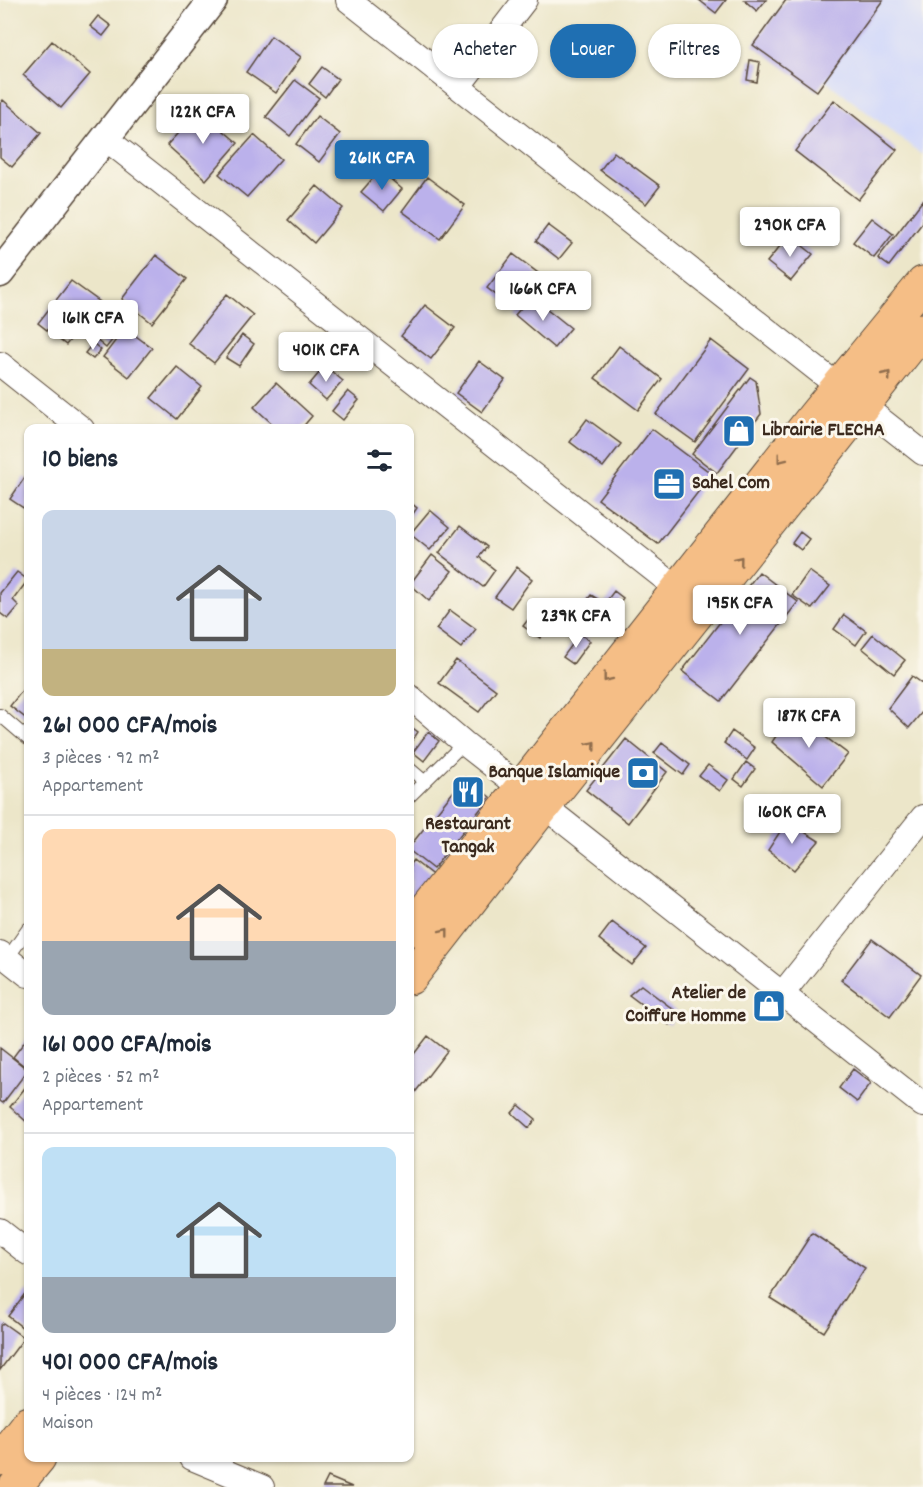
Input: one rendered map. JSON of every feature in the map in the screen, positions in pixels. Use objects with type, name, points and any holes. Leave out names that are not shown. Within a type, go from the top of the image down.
[{"type":"main road","points":[[414,926],[532,797],[850,396],[923,283]]},
{"type":"main road","points":[[414,972],[532,797],[678,589],[850,396],[923,330]]},
{"type":"main road","points":[[0,1459],[24,1428]]},
{"type":"main road","points":[[15,1487],[36,1462]]},
{"type":"street","points":[[0,273],[213,0]]},
{"type":"street","points":[[348,0],[923,453]]},
{"type":"street","points":[[458,87],[525,0]]},
{"type":"street","points":[[105,138],[678,589]]},
{"type":"street","points":[[0,364],[76,424]]},
{"type":"street","points":[[414,700],[464,743],[923,1105]]},
{"type":"street","points":[[782,994],[923,818]]},
{"type":"street","points":[[4,956],[24,972]]},
{"type":"street","points":[[0,1231],[24,1250]]},
{"type":"street","points":[[202,1462],[262,1487]]},
{"type":"lane","points":[[0,715],[24,736]]},
{"type":"lane","points":[[414,792],[464,743]]},
{"type":"lane","points":[[414,772],[424,781]]},
{"type":"lane","points":[[4,956],[24,934]]},
{"type":"shaded area","points":[[882,0],[923,0],[923,155],[822,78]]},
{"type":"building","points":[[699,0],[726,0],[716,13]]},
{"type":"building","points":[[744,0],[766,0],[757,11]]},
{"type":"building","points":[[786,0],[883,0],[817,91],[753,45]]},
{"type":"building","points":[[98,16],[111,26],[103,36],[90,26]]},
{"type":"building","points":[[271,36],[301,57],[276,93],[246,72]]},
{"type":"building","points":[[52,41],[90,74],[61,108],[23,75]]},
{"type":"building","points":[[750,60],[760,62],[757,82],[747,80]]},
{"type":"building","points":[[322,67],[338,79],[325,97],[309,84]]},
{"type":"building","points":[[295,80],[319,98],[290,136],[266,117]]},
{"type":"building","points":[[3,100],[41,133],[12,167],[0,157],[0,104]]},
{"type":"building","points":[[834,100],[897,150],[858,200],[795,151]]},
{"type":"building","points":[[199,110],[238,143],[206,180],[167,145]]},
{"type":"building","points":[[317,116],[340,134],[319,162],[296,144]]},
{"type":"building","points":[[254,135],[281,159],[247,197],[219,174]]},
{"type":"building","points":[[614,152],[660,186],[646,204],[600,170]]},
{"type":"building","points":[[380,170],[402,189],[384,211],[361,192]]},
{"type":"building","points":[[427,177],[465,205],[440,239],[402,211]]},
{"type":"building","points":[[317,186],[343,208],[314,243],[288,220]]},
{"type":"building","points":[[923,200],[923,222],[889,266],[878,258]]},
{"type":"building","points":[[872,218],[893,234],[874,258],[853,242]]},
{"type":"building","points":[[548,225],[572,243],[559,259],[536,241]]},
{"type":"building","points":[[789,235],[813,254],[791,281],[767,262]]},
{"type":"building","points":[[513,254],[538,273],[512,307],[487,288]]},
{"type":"building","points":[[156,255],[187,279],[152,323],[122,299]]},
{"type":"building","points":[[71,281],[100,302],[66,345],[38,323]]},
{"type":"building","points":[[227,294],[253,315],[214,363],[188,343]]},
{"type":"building","points":[[531,296],[571,328],[554,348],[515,315]]},
{"type":"building","points":[[425,305],[455,328],[431,359],[401,336]]},
{"type":"building","points":[[112,317],[123,326],[106,348],[95,339]]},
{"type":"building","points":[[125,328],[152,348],[129,377],[103,357]]},
{"type":"building","points":[[242,335],[254,344],[239,366],[226,358]]},
{"type":"building","points":[[711,340],[749,369],[695,442],[656,414]]},
{"type":"building","points":[[93,343],[101,350],[93,359],[85,353]]},
{"type":"building","points":[[619,346],[662,379],[638,410],[595,378]]},
{"type":"building","points":[[479,361],[505,380],[482,412],[456,393]]},
{"type":"building","points":[[325,366],[343,381],[326,400],[309,385]]},
{"type":"building","points":[[177,367],[202,387],[177,419],[151,398]]},
{"type":"building","points":[[750,377],[756,381],[761,414],[717,473],[692,454]]},
{"type":"building","points":[[276,383],[312,416],[305,424],[273,424],[254,407]]},
{"type":"building","points":[[348,391],[359,400],[343,420],[332,411]]},
{"type":"building","points":[[587,419],[621,444],[603,467],[570,442]]},
{"type":"building","points":[[652,429],[712,474],[658,544],[598,499]]},
{"type":"building","points":[[24,478],[24,508],[10,499]]},
{"type":"building","points":[[430,510],[450,527],[430,550],[414,537],[414,529]]},
{"type":"building","points":[[460,526],[487,547],[479,557],[495,570],[483,587],[439,553]]},
{"type":"building","points":[[800,532],[809,539],[801,550],[792,543]]},
{"type":"building","points":[[432,555],[452,571],[429,601],[414,588],[414,579]]},
{"type":"building","points":[[517,567],[532,579],[511,608],[495,597]]},
{"type":"building","points":[[809,571],[830,586],[812,609],[792,595]]},
{"type":"building","points":[[17,572],[24,577],[24,585],[13,600],[19,606],[8,619],[0,613],[0,593]]},
{"type":"building","points":[[759,572],[798,602],[721,701],[682,671]]},
{"type":"building","points":[[614,591],[623,598],[598,633],[588,625]]},
{"type":"building","points":[[591,595],[601,601],[587,619],[578,612]]},
{"type":"building","points":[[450,610],[476,629],[461,648],[436,629]]},
{"type":"building","points":[[844,615],[866,631],[856,645],[834,629]]},
{"type":"building","points":[[531,616],[548,628],[540,638],[523,626]]},
{"type":"building","points":[[580,634],[590,641],[573,664],[563,657]]},
{"type":"building","points":[[873,634],[905,660],[894,674],[862,648]]},
{"type":"building","points":[[456,660],[496,690],[479,712],[439,683]]},
{"type":"building","points":[[912,676],[923,684],[923,711],[909,728],[888,708]]},
{"type":"building","points":[[24,688],[24,717],[10,706]]},
{"type":"building","points":[[792,712],[848,754],[823,786],[772,742]]},
{"type":"building","points":[[732,731],[755,748],[747,760],[724,743]]},
{"type":"building","points":[[428,732],[439,741],[424,761],[414,751]]},
{"type":"building","points":[[626,739],[667,772],[628,823],[586,790]]},
{"type":"building","points":[[662,743],[690,765],[683,775],[654,753]]},
{"type":"building","points":[[746,762],[755,769],[743,786],[734,779]]},
{"type":"building","points":[[708,765],[728,780],[720,791],[699,776]]},
{"type":"building","points":[[465,777],[490,797],[433,869],[414,854],[414,841]]},
{"type":"building","points":[[787,821],[819,841],[794,870],[768,850]]},
{"type":"building","points":[[414,861],[435,877],[414,903]]},
{"type":"building","points":[[612,922],[646,948],[632,965],[599,939]]},
{"type":"building","points":[[872,939],[921,975],[890,1017],[841,980]]},
{"type":"building","points":[[641,985],[678,1013],[669,1025],[629,995]]},
{"type":"building","points":[[428,1036],[447,1051],[414,1094],[414,1054]]},
{"type":"building","points":[[24,1042],[24,1066],[13,1057]]},
{"type":"building","points":[[0,1048],[24,1067],[24,1075],[3,1103],[0,1101]]},
{"type":"building","points":[[853,1069],[871,1083],[857,1102],[839,1088]]},
{"type":"building","points":[[24,1089],[24,1119],[10,1107]]},
{"type":"building","points":[[519,1105],[536,1119],[529,1128],[512,1113]]},
{"type":"building","points":[[812,1233],[865,1268],[824,1332],[770,1298]]},
{"type":"building","points":[[24,1295],[24,1329],[8,1316]]},
{"type":"building","points":[[3,1323],[24,1338],[0,1370],[0,1326]]},
{"type":"building","points":[[328,1477],[352,1487],[323,1487]]},
{"type":"place","name":"Librairie FLECHA","points":[[739,431]]},
{"type":"place","name":"Sahel Com","points":[[669,484]]},
{"type":"place","name":"Banque Islamique","points":[[643,773]]},
{"type":"place","name":"Restaurant Tangak","points":[[468,792]]},
{"type":"place","name":"Atelier de Coiffure Homme","points":[[769,1006]]}]
